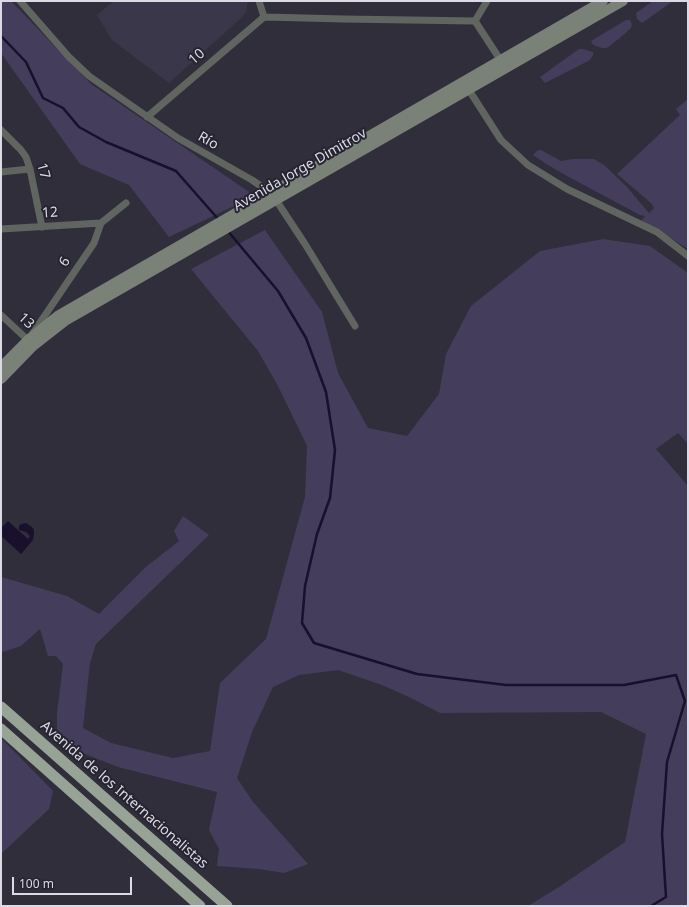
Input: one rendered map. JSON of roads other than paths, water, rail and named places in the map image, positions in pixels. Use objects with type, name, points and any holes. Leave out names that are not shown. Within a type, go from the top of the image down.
[{"type":"highway","name":"Avenida de los Internacionalistas","points":[[1,707],[227,906]]},
{"type":"highway","points":[[1,729],[200,906]]},
{"type":"main road","name":"Avenida Jorge Dimitrov","points":[[504,65],[602,1]]},
{"type":"main road","name":"Avenida Jorge Dimitrov","points":[[1,379],[31,343],[59,315],[206,235],[466,86],[623,1]]},
{"type":"main road","name":"Avenida Jorge Dimitrov","points":[[1,367],[31,343]]},
{"type":"street","name":"Río","points":[[20,1],[89,76],[178,138],[252,180],[272,197],[305,244],[355,326]]},
{"type":"street","points":[[259,1],[264,17],[475,21]]},
{"type":"street","points":[[475,21],[487,1]]},
{"type":"street","name":"10","points":[[147,117],[264,17]]},
{"type":"street","points":[[475,21],[504,65]]},
{"type":"street","points":[[466,86],[501,140],[528,165],[567,189],[657,232],[688,256]]},
{"type":"street","name":"17","points":[[1,130],[24,153],[30,169],[42,227]]},
{"type":"street","points":[[1,172],[30,169]]},
{"type":"street","points":[[101,223],[126,203]]},
{"type":"street","name":"12","points":[[1,229],[101,223]]},
{"type":"street","name":"6","points":[[31,343],[94,243],[101,223]]},
{"type":"street","name":"13","points":[[1,315],[31,343]]},
{"type":"waterway","points":[[1,36],[26,62],[43,98],[63,108],[79,127],[106,142],[176,171],[219,220]]},
{"type":"waterway","points":[[227,230],[278,291],[306,338],[326,392],[335,450],[330,498],[317,534],[305,586],[302,623],[314,643],[417,674],[506,685],[624,685],[676,675],[685,701],[667,762],[662,834],[666,897],[651,906]]}]
